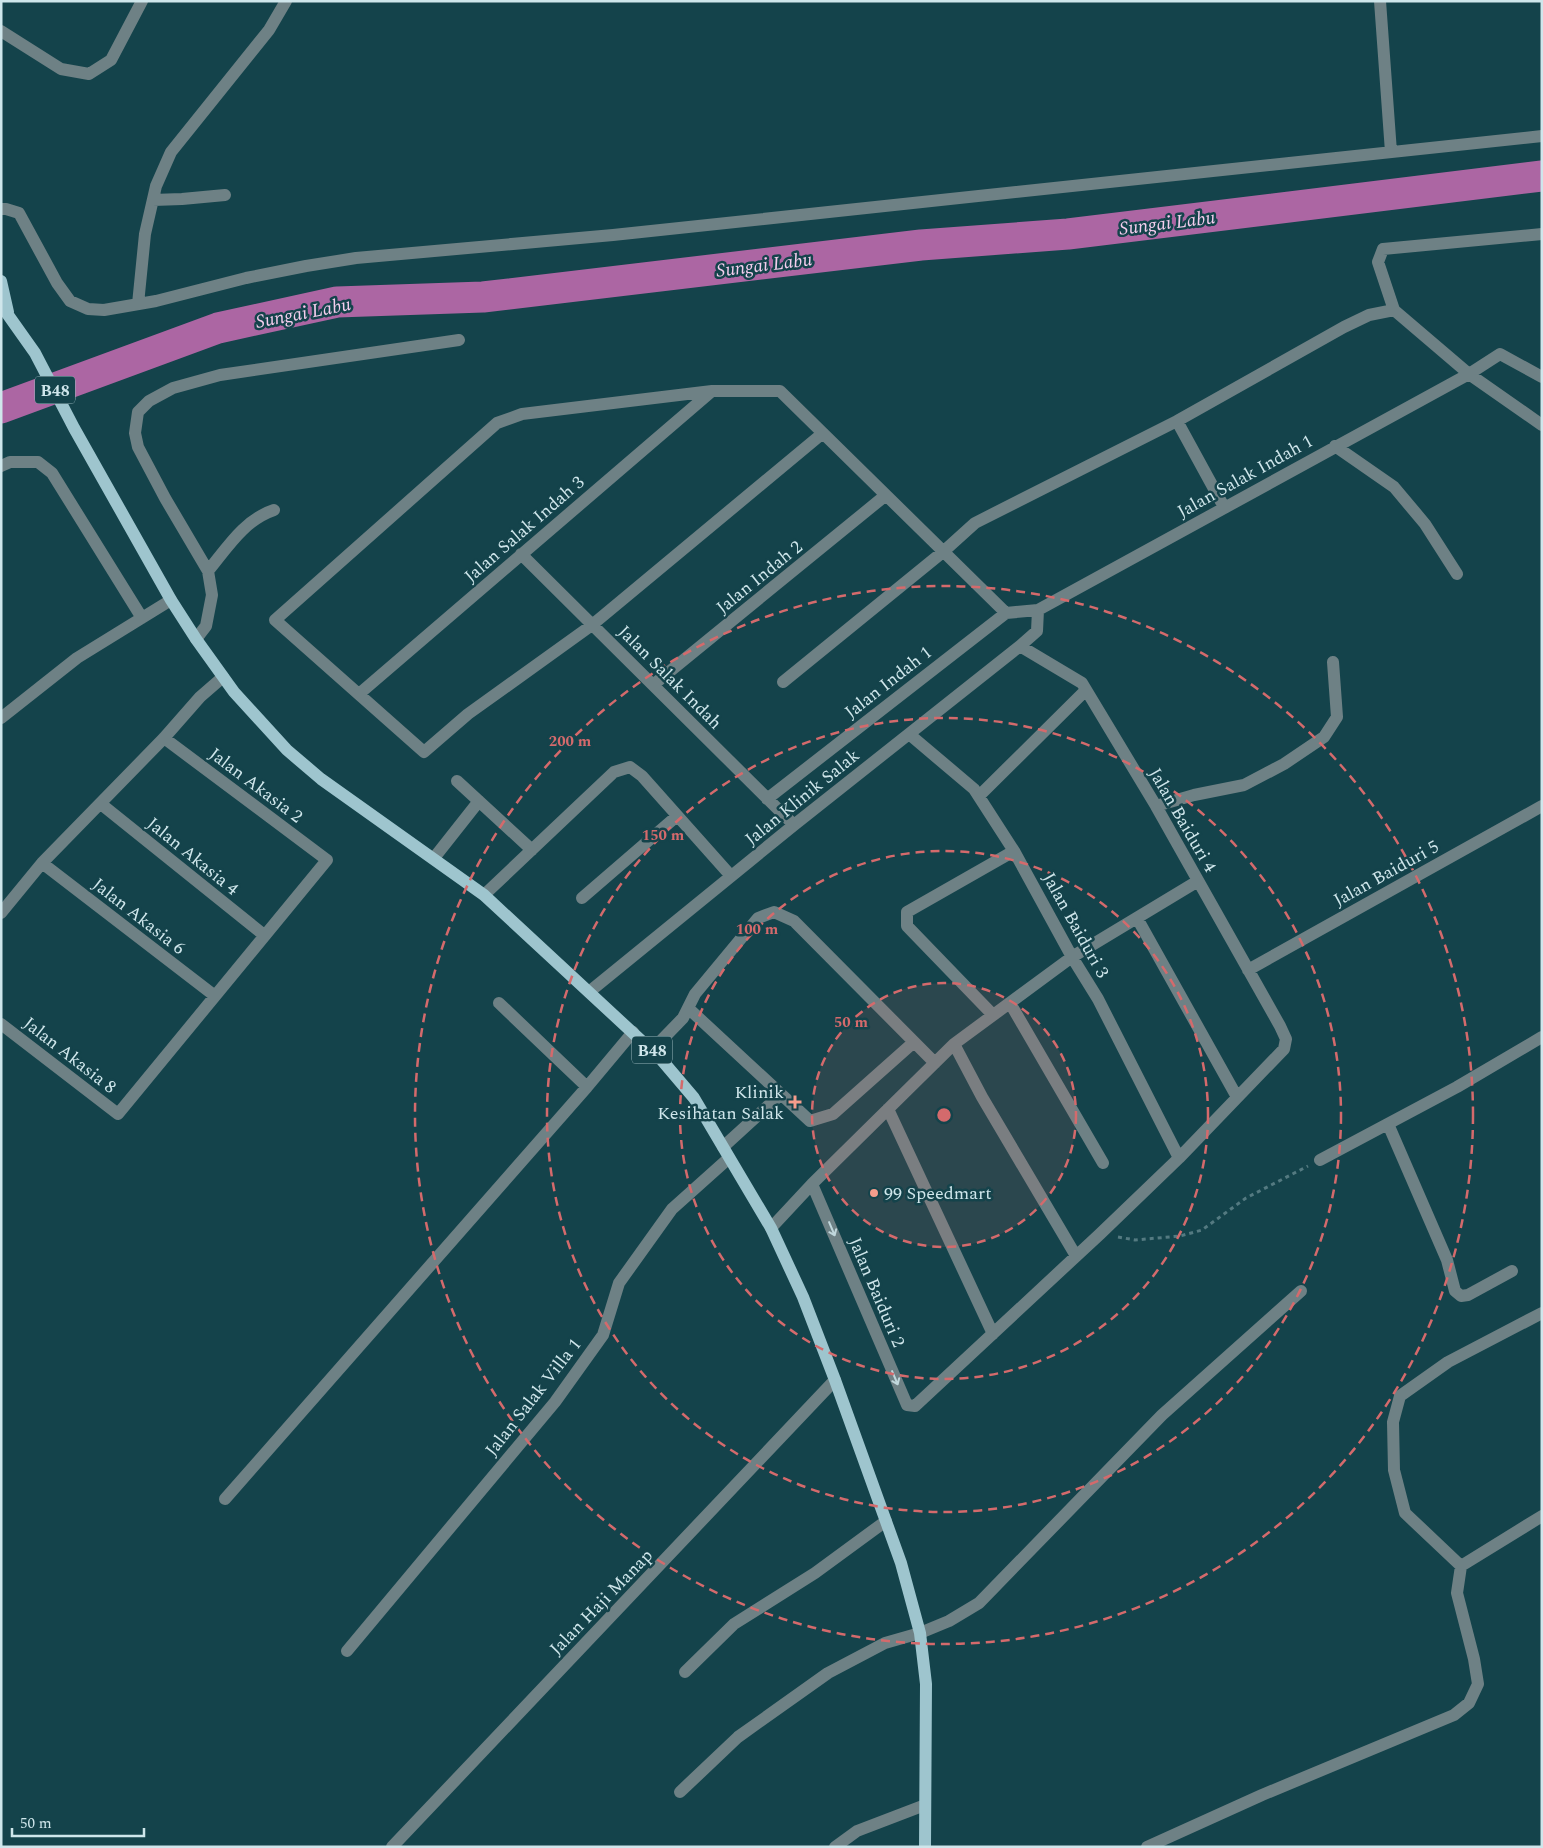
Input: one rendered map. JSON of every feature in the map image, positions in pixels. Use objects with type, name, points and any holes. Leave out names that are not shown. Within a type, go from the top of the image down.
[{"type":"main road","name":"B48","points":[[1,281],[9,316]]},
{"type":"main road","name":"B48","points":[[1,304],[35,352],[74,428],[171,600],[234,692],[287,750],[320,779],[484,895],[652,1050],[694,1098],[771,1228],[803,1297],[836,1380],[901,1563],[920,1633],[926,1684],[925,1847]]},
{"type":"street","points":[[138,304],[144,234],[159,180],[171,152],[269,30],[286,1]]},
{"type":"street","points":[[1380,1],[1391,152]]},
{"type":"street","points":[[1,31],[61,69],[89,74],[111,60],[141,2]]},
{"type":"street","points":[[1,209],[19,213],[57,283],[70,300],[88,309],[104,310],[156,301],[246,278],[356,258],[623,234],[1542,136]]},
{"type":"street","points":[[153,200],[226,195]]},
{"type":"street","points":[[1542,234],[1383,249],[1378,262],[1394,310],[1469,374],[1542,425]]},
{"type":"street","points":[[783,682],[944,551],[975,523],[1177,421],[1344,327],[1369,315],[1394,310]]},
{"type":"street","points":[[196,639],[206,626],[212,595],[208,571],[165,498],[138,447],[136,433],[138,412],[149,401],[173,388],[220,375],[459,340]]},
{"type":"street","name":"Jalan Salak Indah 1","points":[[1038,610],[1469,374],[1500,354],[1542,377]]},
{"type":"street","points":[[823,433],[592,625],[468,714],[424,752],[275,620],[498,423],[522,414],[712,391],[780,391],[944,551],[1006,612],[1038,610]]},
{"type":"street","name":"Jalan Salak Indah 3","points":[[359,694],[712,391]]},
{"type":"street","points":[[1177,421],[1224,507]]},
{"type":"street","points":[[1335,446],[1394,487],[1425,524],[1457,574]]},
{"type":"street","points":[[1,466],[10,462],[38,462],[52,473],[142,618]]},
{"type":"street","name":"Jalan Indah 2","points":[[653,685],[886,495]]},
{"type":"street","points":[[208,571],[247,525],[261,515],[274,510]]},
{"type":"street","name":"Jalan Salak Indah","points":[[521,554],[794,825]]},
{"type":"street","points":[[1,718],[77,658],[171,600]]},
{"type":"street","name":"Jalan Klinik Salak","points":[[589,992],[794,825],[1020,646],[1036,631],[1038,610]]},
{"type":"street","name":"Jalan Indah 1","points":[[767,799],[1006,612]]},
{"type":"street","name":"Jalan Baiduri 4","points":[[1020,646],[1082,683],[1156,806],[1286,1039],[1284,1049],[1237,1097]]},
{"type":"street","points":[[1156,806],[1194,795],[1244,785],[1284,764],[1324,737],[1337,717],[1333,662]]},
{"type":"street","points":[[1,913],[42,863],[164,738],[200,697],[223,677]]},
{"type":"street","points":[[979,796],[1086,690]]},
{"type":"street","name":"Jalan Baiduri 3","points":[[909,734],[974,789],[1014,851],[1072,957],[1098,999],[1178,1158]]},
{"type":"street","name":"Jalan Akasia 2","points":[[164,738],[327,860],[264,935]]},
{"type":"street","points":[[484,895],[614,772],[630,767],[642,776],[731,876]]},
{"type":"street","points":[[457,781],[532,850]]},
{"type":"street","points":[[434,858],[479,802]]},
{"type":"street","name":"Jalan Akasia 4","points":[[101,804],[264,935]]},
{"type":"street","name":"Jalan Baiduri 5","points":[[1248,970],[1542,806]]},
{"type":"street","points":[[582,898],[677,816]]},
{"type":"street","points":[[993,1016],[906,926],[907,912],[1014,851]]},
{"type":"street","name":"Jalan Akasia 6","points":[[42,863],[215,996]]},
{"type":"street","points":[[771,1228],[812,1184],[954,1044],[1072,957],[1198,881]]},
{"type":"street","points":[[652,1050],[683,1018],[695,994],[758,918],[774,912],[794,921],[935,1063]]},
{"type":"street","points":[[888,1109],[992,1334],[1100,1234],[1237,1097],[1137,918]]},
{"type":"street","points":[[215,996],[264,935]]},
{"type":"street","name":"Jalan Akasia 8","points":[[1,1024],[118,1114],[215,996]]},
{"type":"street","points":[[498,1003],[588,1087]]},
{"type":"street","points":[[1010,1003],[1103,1163]]},
{"type":"street","points":[[688,1008],[810,1120],[833,1114],[914,1042]]},
{"type":"street","points":[[225,1499],[588,1087],[633,1032]]},
{"type":"street","points":[[1320,1160],[1457,1087],[1542,1037]]},
{"type":"street","points":[[954,1044],[982,1097],[1076,1256]]},
{"type":"street","name":"Jalan Salak Villa 1","points":[[347,1650],[555,1402],[603,1335],[619,1283],[672,1209],[781,1094]]},
{"type":"street","points":[[1388,1124],[1447,1260],[1455,1292],[1461,1296],[1468,1295],[1512,1271]]},
{"type":"street","name":"Jalan Baiduri 2","points":[[812,1184],[907,1405],[915,1406],[992,1334]]},
{"type":"street","points":[[680,1792],[738,1738],[828,1673],[885,1643],[920,1633],[949,1621],[979,1602],[1162,1414],[1301,1291]]},
{"type":"street","points":[[1461,1566],[1405,1513],[1394,1470],[1393,1422],[1400,1396],[1448,1362],[1542,1313]]},
{"type":"street","name":"Jalan Haji Manap","points":[[392,1847],[836,1380]]},
{"type":"street","points":[[1147,1847],[1262,1795],[1454,1715],[1469,1703],[1478,1684],[1474,1659],[1457,1593],[1461,1566],[1542,1516]]},
{"type":"street","points":[[685,1672],[734,1624],[814,1573],[886,1521]]},
{"type":"street","points":[[835,1847],[857,1830],[925,1805]]},
{"type":"path","points":[[1100,1234],[1135,1240],[1180,1236],[1202,1230],[1246,1198],[1320,1160]]},
{"type":"waterway","name":"Sungai Labu","points":[[1,408],[218,328],[337,302],[483,297],[921,245],[1068,234],[1542,176]]},
{"type":"place","name":"Klinik Kesihatan Salak","points":[[795,1102]]},
{"type":"place","name":"99 Speedmart","points":[[874,1193]]}]
